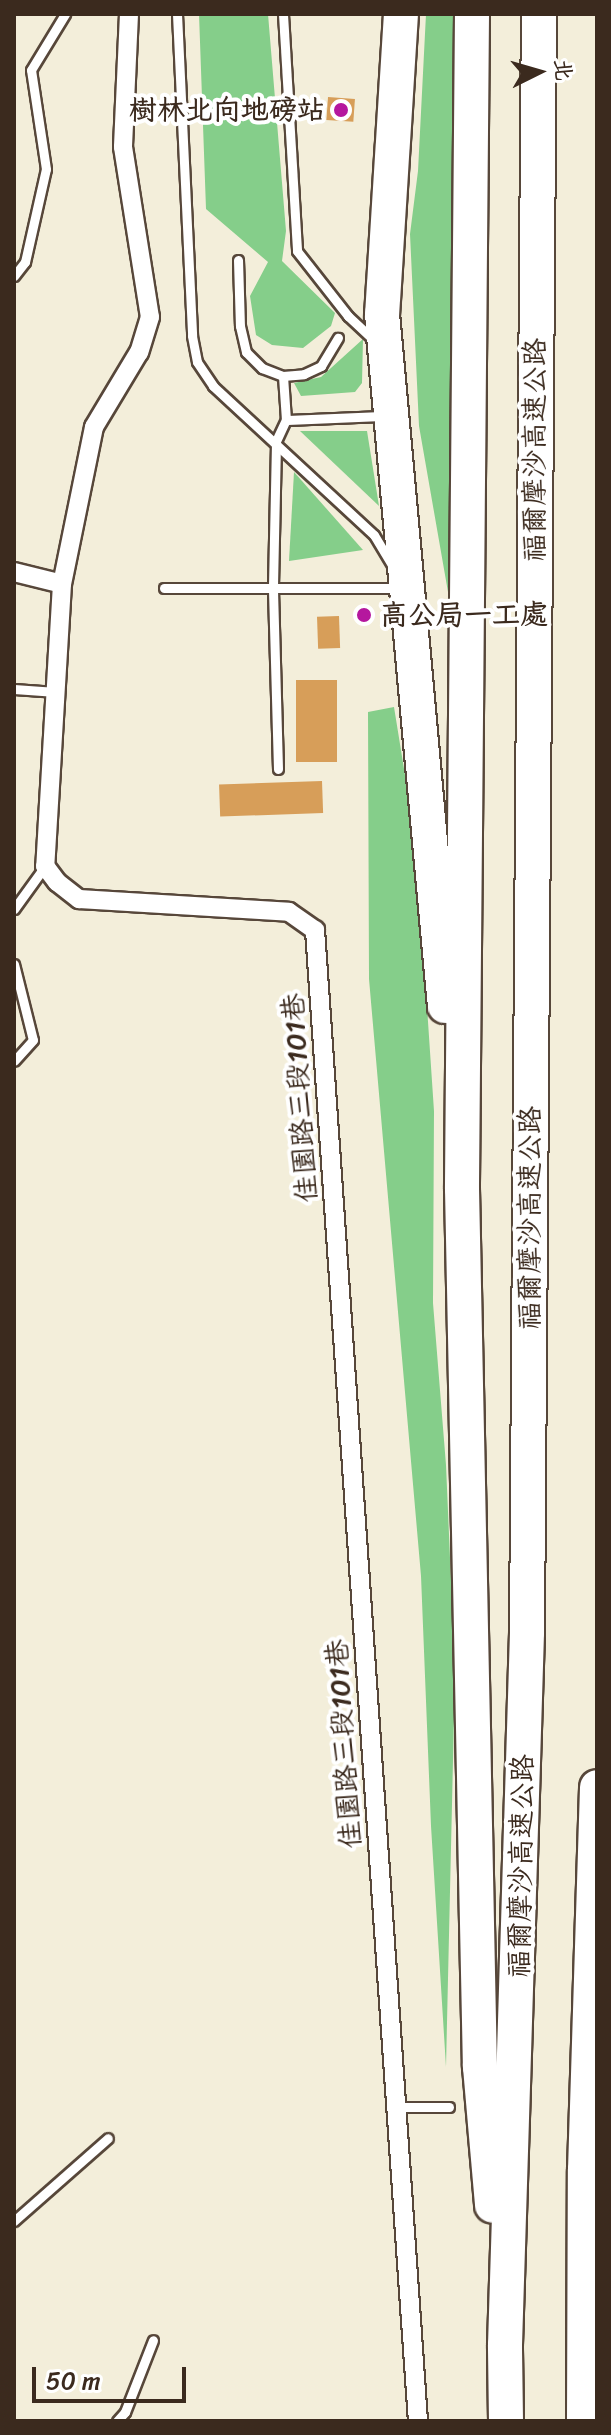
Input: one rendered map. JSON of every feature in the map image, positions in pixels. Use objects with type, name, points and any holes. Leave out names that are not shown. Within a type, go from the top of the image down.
[{"type":"highway","points":[[401,14],[383,298],[385,350],[462,1189]]},
{"type":"highway","points":[[472,14],[462,1189],[480,2067],[505,2345]]},
{"type":"highway","name":"福爾摩沙高速公路","points":[[506,2421],[505,2345],[527,1632],[539,14]]},
{"type":"highway","points":[[584,2421],[585,2170],[597,1787]]},
{"type":"street","points":[[45,866],[62,584],[94,427],[139,352],[150,317],[123,147],[129,14]]},
{"type":"street","points":[[14,572],[62,584]]},
{"type":"street","name":"佳園路三段101巷","points":[[45,866],[57,882],[79,899],[289,912],[315,930],[418,2421]]},
{"type":"lane","points":[[14,276],[25,262],[46,169],[31,70],[65,14]]},
{"type":"lane","points":[[177,14],[192,336],[197,362],[213,386],[276,441],[374,535],[405,588]]},
{"type":"lane","points":[[283,14],[297,251],[348,316],[385,350]]},
{"type":"lane","points":[[238,260],[240,326],[246,352],[262,368],[283,376],[304,374],[321,366],[338,338]]},
{"type":"lane","points":[[278,769],[273,586],[276,441],[286,420],[283,376]]},
{"type":"lane","points":[[286,420],[391,415]]},
{"type":"lane","points":[[164,588],[405,588]]},
{"type":"lane","points":[[14,689],[56,692]]},
{"type":"lane","points":[[14,909],[45,866]]},
{"type":"lane","points":[[14,964],[33,1040],[14,1061]]},
{"type":"lane","points":[[396,2107],[449,2107]]},
{"type":"lane","points":[[14,2221],[108,2138]]},
{"type":"lane","points":[[117,2421],[125,2412],[153,2340]]},
{"type":"green space","points":[[199,14],[268,14],[286,231],[282,261],[335,313],[331,326],[303,348],[272,345],[256,335],[250,296],[268,262],[206,209]]},
{"type":"green space","points":[[426,14],[456,14],[453,476],[448,592],[419,426],[410,234],[418,171]]},
{"type":"green space","points":[[363,339],[362,383],[355,392],[301,396],[294,383],[321,377]]},
{"type":"green space","points":[[300,431],[367,431],[379,506]]},
{"type":"green space","points":[[294,472],[363,550],[289,561]]},
{"type":"green space","points":[[394,707],[416,843],[434,1111],[433,1303],[446,1465],[455,1673],[446,2067],[431,1826],[421,1576],[369,979],[368,712]]},
{"type":"building","name":"樹林北向地磅站","points":[[328,97],[355,99],[353,122],[326,120]]},
{"type":"building","points":[[339,616],[340,648],[318,649],[317,617]]},
{"type":"building","points":[[296,680],[337,680],[337,762],[296,762]]},
{"type":"building","points":[[322,781],[323,813],[220,817],[219,785]]},
{"type":"place","name":"樹林北向地磅站","points":[[341,110]]},
{"type":"place","name":"高公局一工處","points":[[364,615]]}]
